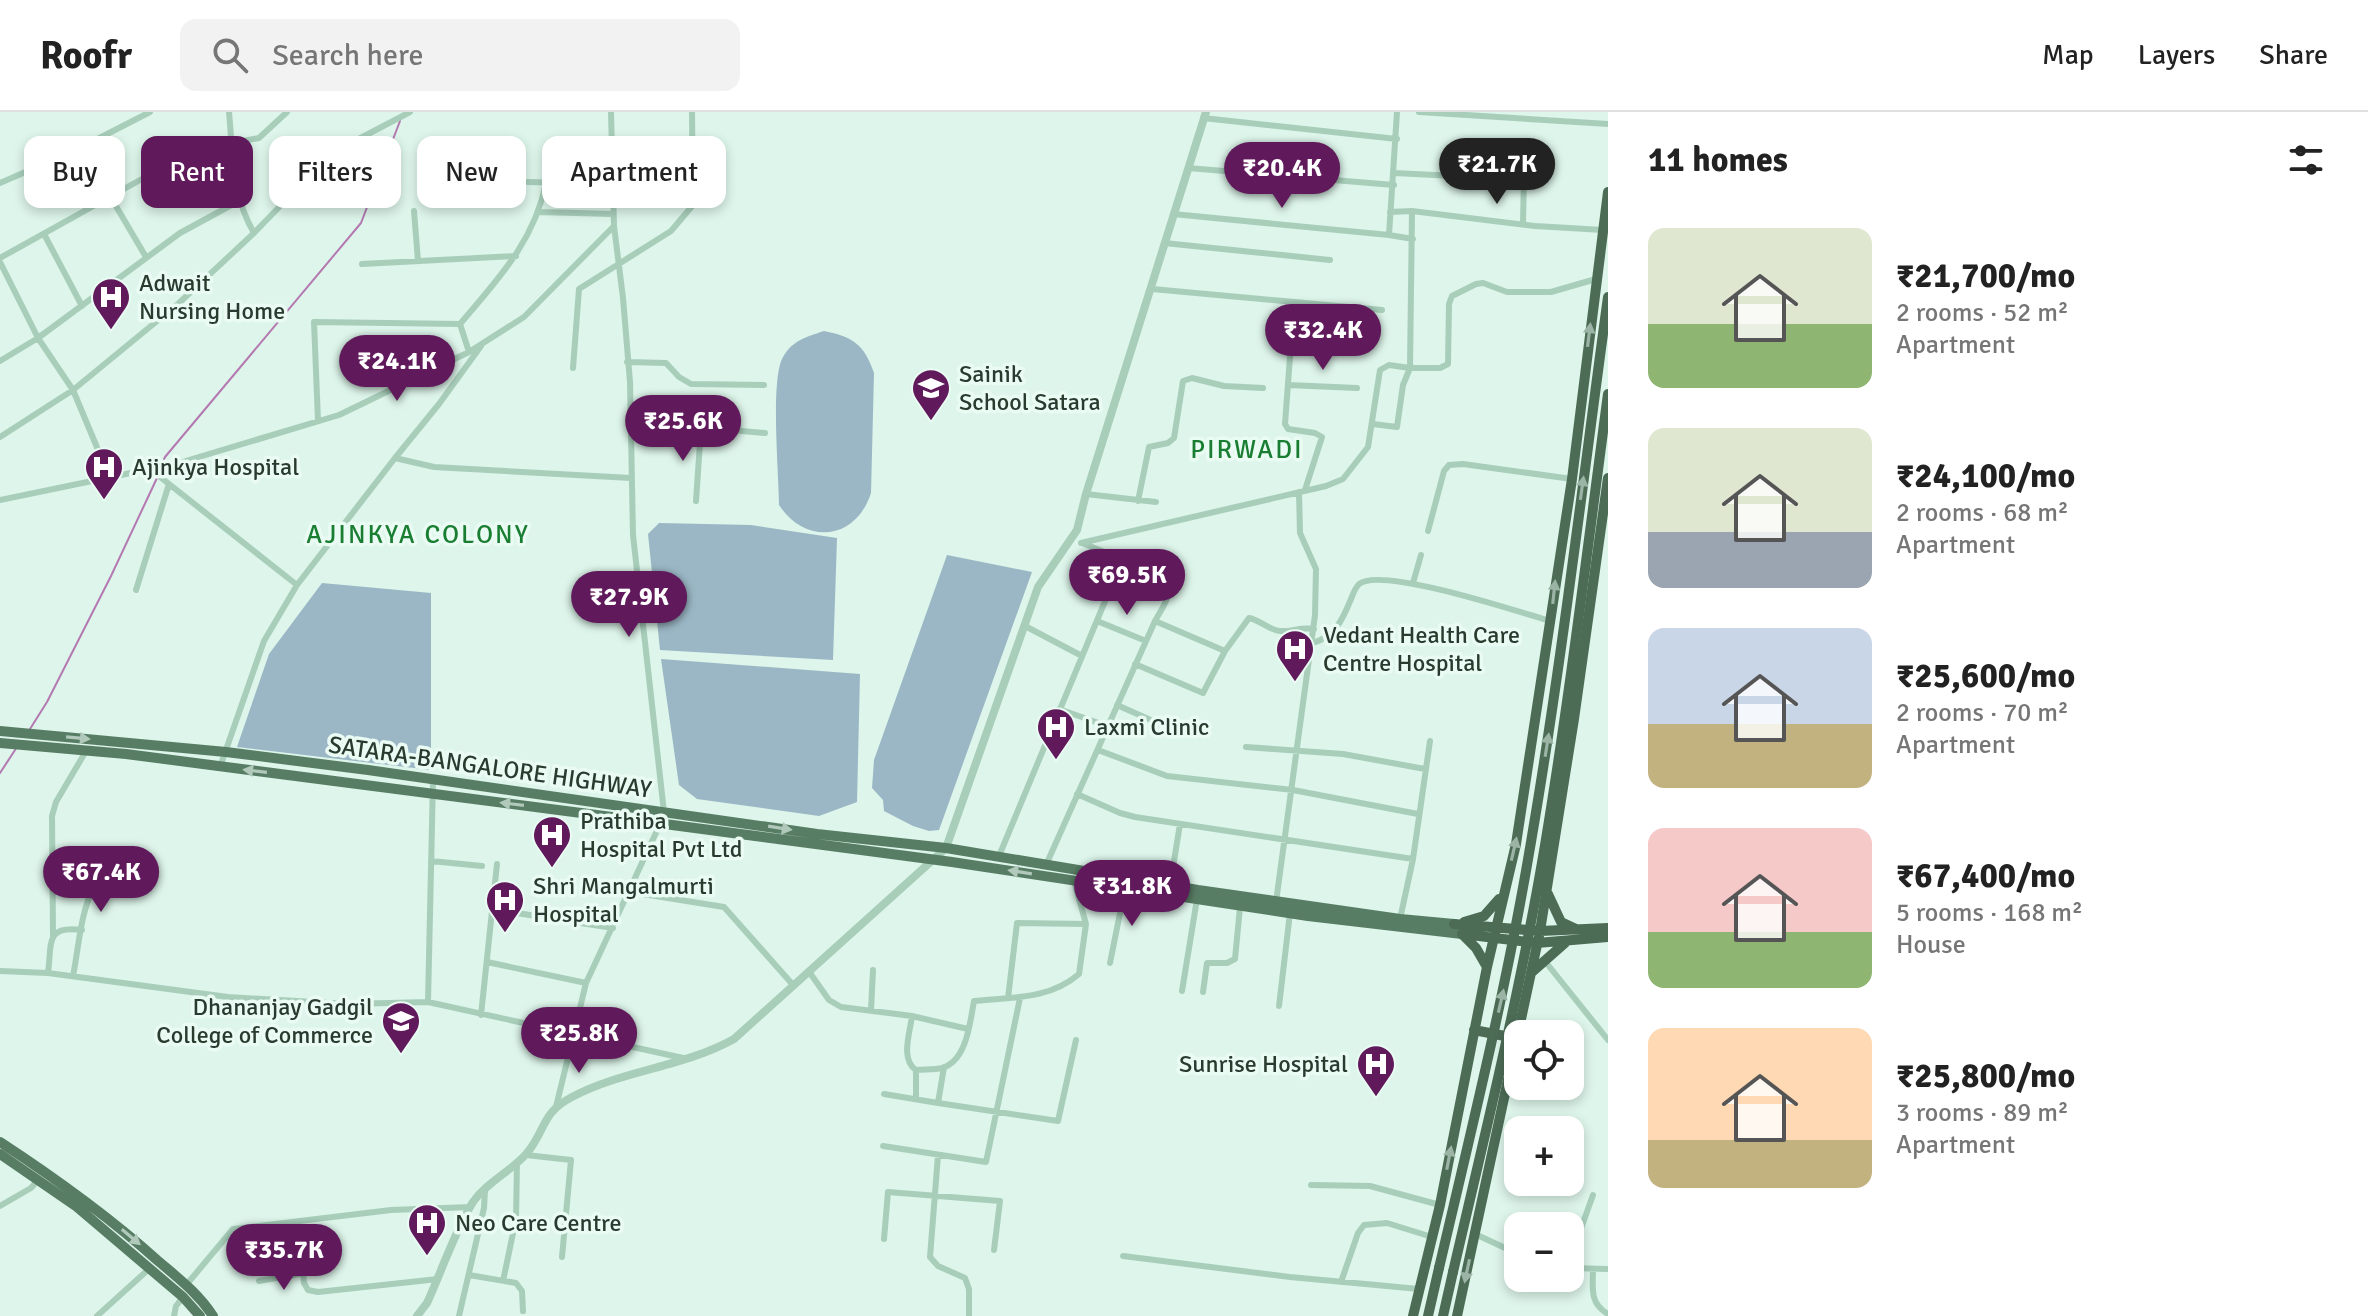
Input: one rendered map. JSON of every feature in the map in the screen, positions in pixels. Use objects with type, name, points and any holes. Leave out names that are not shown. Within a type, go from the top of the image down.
[{"type":"highway","points":[[1413,1316],[1440,1205],[1494,933],[1516,844],[1552,621],[1557,562],[1572,479],[1608,192]]},
{"type":"highway","points":[[1428,1316],[1504,989],[1531,844],[1608,297]]},
{"type":"highway","points":[[1443,1316],[1517,992],[1544,847],[1565,717],[1608,394]]},
{"type":"highway","points":[[1520,1020],[1540,931],[1608,478]]},
{"type":"highway","points":[[1547,888],[1549,900],[1561,922],[1592,931]]},
{"type":"highway","points":[[1454,924],[1484,916],[1503,894]]},
{"type":"highway","name":"SATARA-BANGALORE HIGHWAY","points":[[1454,924],[1494,933]]},
{"type":"highway","points":[[1494,933],[1608,928]]},
{"type":"highway","points":[[1494,933],[1537,943],[1608,937]]},
{"type":"highway","name":"SATARA-BANGALORE HIGHWAY","points":[[1462,934],[1494,933]]},
{"type":"highway","points":[[1462,934],[1476,948],[1487,967]]},
{"type":"highway","points":[[1529,975],[1566,942]]},
{"type":"highway","points":[[1474,1030],[1504,1036]]},
{"type":"highway","points":[[1457,1316],[1504,1095]]},
{"type":"main road","name":"SATARA-BANGALORE HIGHWAY","points":[[0,731],[226,752],[665,810],[817,834],[999,856],[1275,906],[1454,924]]},
{"type":"main road","name":"SATARA-BANGALORE HIGHWAY","points":[[0,743],[433,794],[933,860],[1240,907],[1275,906],[1290,913],[1462,934]]},
{"type":"main road","points":[[0,1142],[90,1204],[187,1284],[213,1316]]},
{"type":"main road","points":[[0,1154],[77,1207],[183,1297],[200,1316]]},
{"type":"street","points":[[0,183],[76,150],[150,112]]},
{"type":"street","points":[[229,112],[231,136]]},
{"type":"street","points":[[253,139],[259,138],[287,112]]},
{"type":"street","points":[[0,437],[73,390],[179,303],[254,233],[319,166],[351,143],[410,112]]},
{"type":"street","points":[[611,112],[611,136]]},
{"type":"street","points":[[573,368],[579,289],[671,231],[693,205],[692,112]]},
{"type":"street","points":[[1389,235],[1397,112]]},
{"type":"street","points":[[1419,112],[1608,124]]},
{"type":"street","points":[[417,1316],[427,1303],[471,1207],[526,1155],[555,1107],[608,1082],[686,1059],[734,1039],[946,848],[1038,587],[1077,530],[1204,115],[1397,139]]},
{"type":"street","points":[[1188,168],[1394,185]]},
{"type":"street","points":[[1394,173],[1475,177]]},
{"type":"street","points":[[1523,224],[1524,175]]},
{"type":"street","points":[[528,182],[542,183]]},
{"type":"street","points":[[460,324],[516,256],[530,234],[542,198]]},
{"type":"street","points":[[89,208],[0,260],[38,338],[73,390],[109,476]]},
{"type":"street","points":[[117,208],[146,257]]},
{"type":"street","points":[[0,361],[38,338],[180,233],[226,208]]},
{"type":"street","points":[[242,208],[254,233]]},
{"type":"street","points":[[555,1107],[586,983],[665,810],[633,535],[627,362],[613,208]]},
{"type":"street","points":[[414,211],[418,261]]},
{"type":"street","points":[[1390,212],[1412,211],[1603,230]]},
{"type":"street","points":[[1373,424],[1397,427],[1403,385],[1410,368],[1412,211]]},
{"type":"street","points":[[538,212],[613,214]]},
{"type":"street","points":[[1172,214],[1413,239]]},
{"type":"street","points":[[0,500],[179,463],[339,415],[469,352],[524,317],[614,226]]},
{"type":"street","points":[[44,234],[82,306]]},
{"type":"street","points":[[1164,243],[1330,260]]},
{"type":"street","points":[[362,264],[516,256]]},
{"type":"street","points":[[1081,543],[1343,479],[1368,447],[1380,370],[1389,365],[1440,368],[1448,364],[1450,299],[1483,283],[1507,292],[1551,292],[1596,279]]},
{"type":"street","points":[[1152,289],[1382,310]]},
{"type":"street","points":[[318,421],[314,322],[460,324]]},
{"type":"street","points":[[460,324],[469,352]]},
{"type":"street","points":[[1275,906],[1314,629],[1316,569],[1300,533],[1302,491],[1322,437],[1286,427],[1292,330]]},
{"type":"street","points":[[220,767],[264,641],[297,585],[483,343]]},
{"type":"street","points":[[627,362],[666,363],[691,384],[764,385]]},
{"type":"street","points":[[1138,501],[1149,447],[1168,443],[1174,438],[1183,381],[1192,378],[1224,386],[1263,388]]},
{"type":"street","points":[[1288,385],[1357,388]]},
{"type":"street","points":[[630,421],[765,433]]},
{"type":"street","points":[[696,501],[701,428]]},
{"type":"street","points":[[395,458],[434,467],[631,478]]},
{"type":"street","points":[[1428,531],[1444,471],[1449,465],[1463,464],[1572,479]]},
{"type":"street","points":[[150,469],[297,585]]},
{"type":"street","points":[[136,590],[169,484]]},
{"type":"street","points":[[1086,494],[1156,502]]},
{"type":"street","points":[[1046,865],[1169,594],[1168,582],[1158,572],[1071,539]]},
{"type":"street","points":[[1413,583],[1421,555]]},
{"type":"street","points":[[999,856],[1123,558]]},
{"type":"street","points":[[1313,643],[1335,631],[1356,587],[1362,581],[1413,583],[1552,621]]},
{"type":"street","points":[[1135,664],[1203,693],[1225,651],[1249,618],[1280,631],[1297,627],[1314,629]]},
{"type":"street","points":[[1097,621],[1146,641]]},
{"type":"street","points":[[1155,621],[1225,651]]},
{"type":"street","points":[[1025,626],[1082,656]]},
{"type":"street","points":[[1117,705],[1171,729]]},
{"type":"street","points":[[1059,709],[1107,726]]},
{"type":"street","points":[[1400,919],[1413,859],[1430,741]]},
{"type":"street","points":[[1246,747],[1343,754],[1425,769]]},
{"type":"street","points":[[1098,750],[1167,776],[1293,790],[1418,814]]},
{"type":"street","points":[[48,973],[53,935],[52,816],[56,802],[86,751]]},
{"type":"street","points":[[428,1002],[433,780]]},
{"type":"street","points":[[1077,794],[1120,813],[1413,859]]},
{"type":"street","points":[[1170,886],[1180,824]]},
{"type":"street","points":[[431,861],[482,866]]},
{"type":"street","points":[[73,976],[94,889],[114,873],[145,862]]},
{"type":"street","points":[[481,1015],[497,864]]},
{"type":"street","points":[[912,1016],[907,1058],[909,1065],[916,1070],[944,1067],[958,1057],[974,1001],[1020,998],[1067,984],[1079,974],[1086,924],[1074,881]]},
{"type":"street","points":[[1110,963],[1125,888]]},
{"type":"street","points":[[630,892],[724,907],[794,986]]},
{"type":"street","points":[[1182,991],[1197,899]]},
{"type":"street","points":[[1203,992],[1207,963],[1227,963],[1235,959],[1240,907]]},
{"type":"street","points":[[491,909],[613,928]]},
{"type":"street","points":[[1279,1006],[1290,913]]},
{"type":"street","points":[[1008,998],[1017,923],[1086,924]]},
{"type":"street","points":[[53,935],[59,929],[82,930]]},
{"type":"street","points":[[1544,960],[1608,1040]]},
{"type":"street","points":[[487,962],[586,983]]},
{"type":"street","points":[[871,1010],[873,970]]},
{"type":"street","points":[[0,971],[48,973],[228,997],[348,1004],[428,1002],[686,1059]]},
{"type":"street","points":[[810,973],[829,1000],[843,1008],[912,1016],[968,1029]]},
{"type":"street","points":[[883,1146],[986,1162],[1020,998]]},
{"type":"street","points":[[884,1094],[1058,1121],[1076,1040]]},
{"type":"street","points":[[938,1103],[944,1067]]},
{"type":"street","points":[[916,1070],[916,1099]]},
{"type":"street","points":[[526,1155],[571,1160],[562,1257]]},
{"type":"street","points":[[938,1155],[930,1257],[938,1266],[965,1278],[969,1289],[969,1316]]},
{"type":"street","points":[[503,1281],[516,1219],[517,1161]]},
{"type":"street","points":[[0,1206],[31,1188],[38,1180]]},
{"type":"street","points":[[1311,1185],[1370,1186],[1440,1205]]},
{"type":"street","points":[[459,1316],[484,1208],[485,1191]]},
{"type":"street","points":[[884,1239],[888,1192],[1000,1201],[994,1250]]},
{"type":"street","points":[[1584,1220],[1593,1195]]},
{"type":"street","points":[[187,1284],[233,1229],[391,1210],[471,1207]]},
{"type":"street","points":[[299,1221],[306,1287],[318,1292],[438,1279]]},
{"type":"street","points":[[1341,1282],[1358,1233],[1364,1225],[1387,1223],[1432,1237]]},
{"type":"street","points":[[1475,1234],[1504,1247]]},
{"type":"street","points":[[1123,1256],[1419,1289]]},
{"type":"street","points":[[97,1316],[150,1268]]},
{"type":"street","points":[[1584,1269],[1608,1269]]},
{"type":"street","points":[[1593,1269],[1593,1297],[1600,1309],[1608,1314]]},
{"type":"street","points":[[259,1281],[304,1273]]},
{"type":"street","points":[[469,1275],[520,1286],[523,1311]]},
{"type":"street","points":[[174,1316],[176,1306],[183,1297]]},
{"type":"shaded area","points":[[824,331],[856,343],[866,355],[874,373],[871,493],[864,509],[854,520],[830,532],[816,532],[790,518],[779,505],[777,385],[779,368],[787,351],[806,337]]},
{"type":"shaded area","points":[[659,523],[751,525],[837,538],[833,660],[660,650],[648,534]]},
{"type":"shaded area","points":[[947,555],[1032,572],[939,830],[929,831],[884,811],[883,800],[872,788],[874,760]]},
{"type":"shaded area","points":[[322,583],[431,593],[431,770],[237,747],[269,654]]},
{"type":"shaded area","points":[[661,659],[860,674],[857,802],[819,816],[697,799],[679,785]]},
{"type":"waterway","points":[[162,464],[361,223],[400,121]]},
{"type":"waterway","points":[[30,729],[111,576],[157,478]]},
{"type":"waterway","points":[[0,773],[17,747]]},
{"type":"place","name":"Adwait Nursing Home","points":[[111,331]]},
{"type":"place","name":"Sainik School Satara","points":[[931,422]]},
{"type":"place","name":"Ajinkya Hospital","points":[[104,501]]},
{"type":"place","name":"Vedant Health Care Centre Hospital","points":[[1295,683]]},
{"type":"place","name":"Laxmi Clinic","points":[[1056,761]]},
{"type":"place","name":"Prathiba Hospital Pvt Ltd","points":[[552,869]]},
{"type":"place","name":"Shri Mangalmurti Hospital","points":[[505,934]]},
{"type":"place","name":"Dhananjay Gadgil College of Commerce","points":[[401,1055]]},
{"type":"place","name":"Sunrise Hospital","points":[[1376,1098]]},
{"type":"place","name":"Neo Care Centre","points":[[427,1257]]},
{"type":"district","name":"PIRWADI","points":[[1247,450]]},
{"type":"district","name":"AJINKYA COLONY","points":[[418,535]]}]
